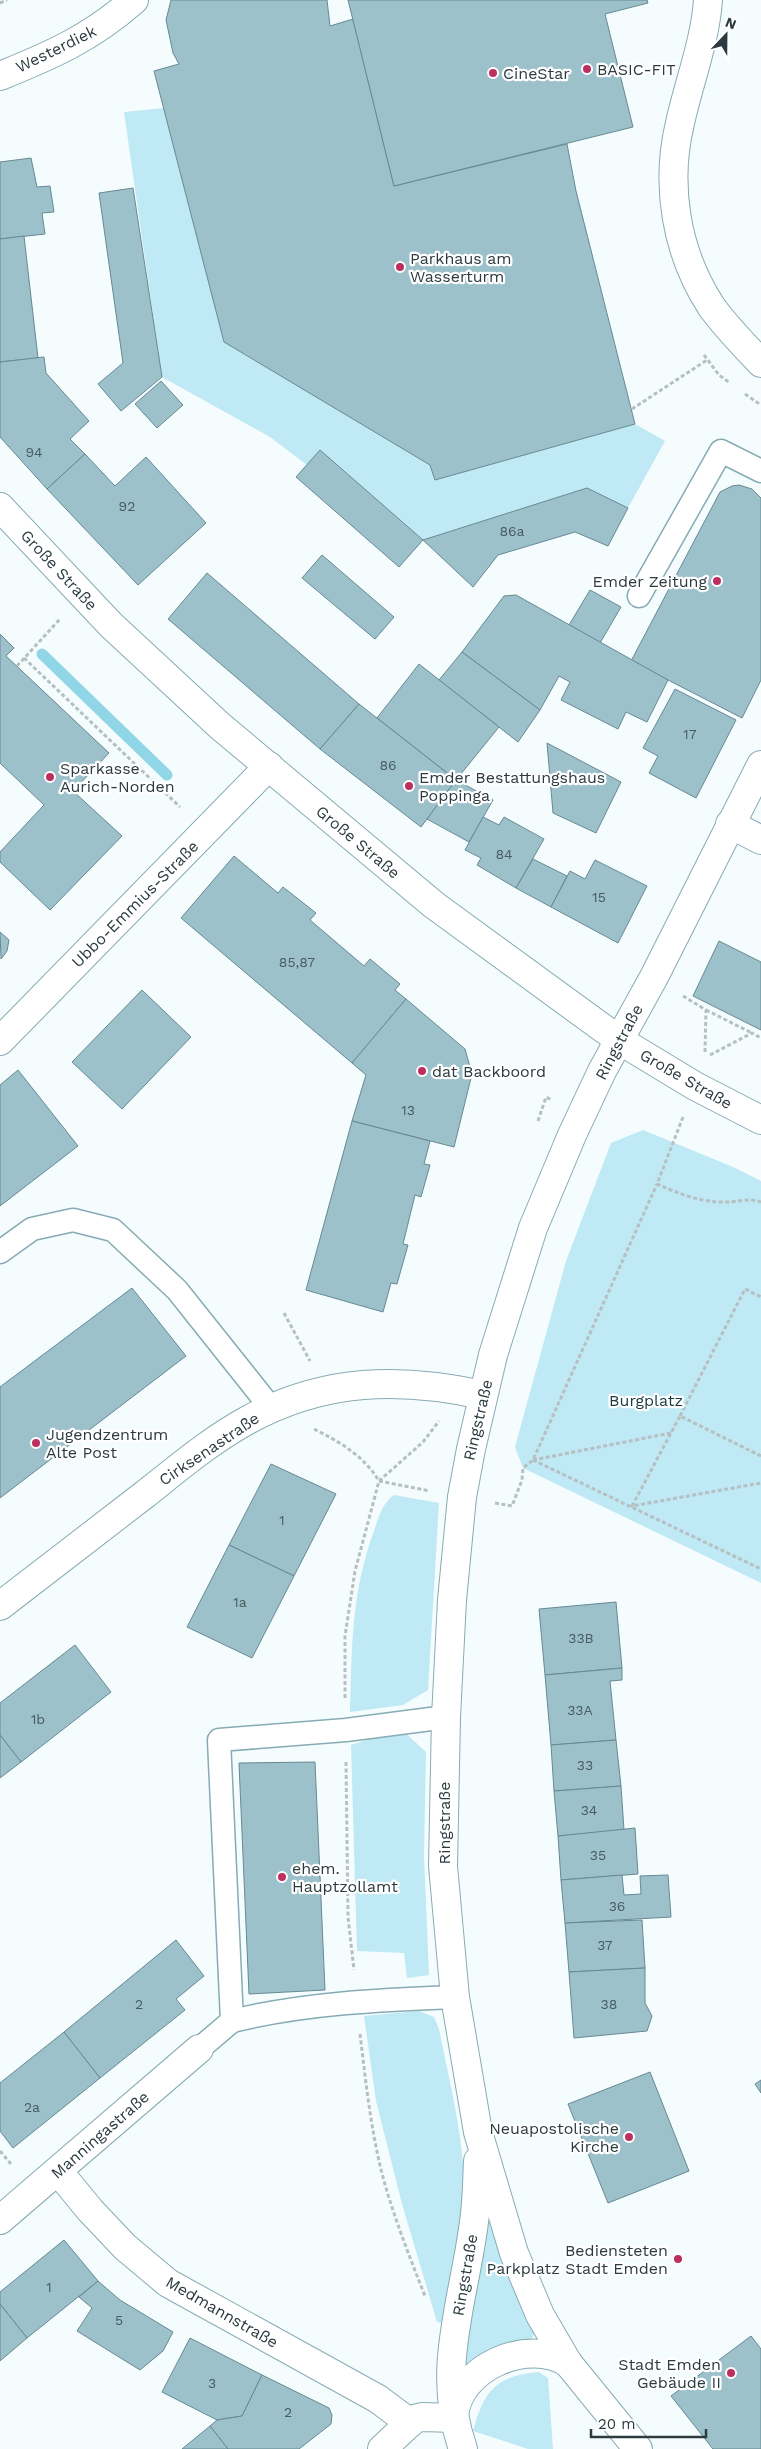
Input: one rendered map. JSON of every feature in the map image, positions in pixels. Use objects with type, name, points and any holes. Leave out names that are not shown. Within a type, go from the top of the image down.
[{"type":"street","name":"Westerdiek","points":[[0,76],[82,40],[112,20],[134,0]]},
{"type":"street","points":[[708,0],[702,35],[679,126],[674,164],[674,208],[679,231],[698,282],[712,306],[761,363]]},
{"type":"street","name":"Große Straße","points":[[0,506],[111,625],[220,726],[434,905],[619,1040],[695,1086],[761,1120]]},
{"type":"street","name":"Ringstraße","points":[[638,2449],[568,2363],[540,2315],[517,2262],[498,2204],[478,2132],[455,1997],[443,1866],[446,1717],[452,1600],[462,1497],[483,1395],[504,1319],[533,1228],[582,1114],[619,1040],[654,977],[761,765]]},
{"type":"street","name":"Ubbo-Emmius-Straße","points":[[0,1041],[269,766]]},
{"type":"street","points":[[730,824],[761,840]]},
{"type":"street","name":"Cirksenastraße","points":[[0,1606],[217,1440],[248,1420],[272,1408],[319,1392],[369,1384],[424,1384],[483,1395]]},
{"type":"street","name":"Manningastraße","points":[[0,2220],[199,2049]]},
{"type":"street","name":"Ringstraße","points":[[463,2449],[454,2418],[450,2385],[451,2361],[474,2222],[478,2132]]},
{"type":"street","name":"Medmannstraße","points":[[58,2171],[90,2210],[125,2247],[168,2283],[378,2400],[410,2423]]},
{"type":"street","points":[[382,2449],[410,2423],[422,2417],[454,2418],[456,2401],[465,2388],[482,2371],[494,2364],[534,2353],[554,2356],[568,2363]]},
{"type":"lane","points":[[639,596],[721,451],[761,471]]},
{"type":"lane","points":[[0,1252],[32,1229],[72,1220],[113,1230],[177,1290],[272,1408]]},
{"type":"lane","points":[[232,2021],[219,1740],[346,1730],[446,1717]]},
{"type":"lane","points":[[199,2049],[232,2021],[276,2011],[356,2002],[455,1997]]},
{"type":"path","points":[[0,3],[6,0]]},
{"type":"path","points":[[632,409],[707,360]]},
{"type":"path","points":[[17,666],[46,635]]},
{"type":"path","points":[[24,658],[207,831]]},
{"type":"path","points":[[654,977],[706,1010],[761,1038]]},
{"type":"path","points":[[706,1010],[705,1058],[752,1033]]},
{"type":"path","points":[[533,1460],[657,1184],[695,1086]]},
{"type":"path","points":[[657,1184],[679,1193],[721,1202],[753,1200],[761,1202]]},
{"type":"path","points":[[632,1506],[745,1289],[761,1297]]},
{"type":"path","points":[[284,1313],[311,1360]]},
{"type":"path","points":[[272,1408],[344,1445],[369,1466],[379,1481]]},
{"type":"path","points":[[680,1416],[761,1456]]},
{"type":"path","points":[[533,1460],[671,1433]]},
{"type":"path","points":[[423,1442],[379,1481],[355,1572],[345,1636],[348,1917],[356,2002],[373,2131],[384,2180],[426,2303]]},
{"type":"path","points":[[533,1460],[761,1569]]},
{"type":"path","points":[[632,1506],[761,1483]]},
{"type":"green space","points":[[164,108],[224,342],[430,465],[435,480],[635,424],[665,441],[628,508],[587,488],[423,540],[320,451],[307,465],[270,437],[162,377],[124,112]]},
{"type":"green space","name":"Burgplatz","points":[[643,1130],[733,1167],[761,1181],[761,1583],[523,1468],[515,1447],[566,1261],[611,1143]]},
{"type":"green space","points":[[394,1495],[439,1503],[428,1690],[403,1705],[350,1712],[354,1620],[361,1576],[379,1515]]},
{"type":"green space","points":[[401,1729],[426,1752],[424,1856],[429,1975],[407,1978],[404,1953],[357,1951],[351,1745]]},
{"type":"green space","points":[[419,2011],[434,2017],[439,2029],[458,2123],[463,2170],[462,2231],[443,2323],[437,2322],[402,2204],[376,2101],[364,2016]]},
{"type":"green space","points":[[487,2216],[491,2219],[535,2333],[530,2341],[464,2374],[463,2336]]},
{"type":"green space","points":[[539,2372],[548,2378],[553,2449],[528,2449],[473,2431],[482,2405],[487,2395],[494,2388],[512,2377]]},
{"type":"building","name":"Parkhaus am Wasserturm","points":[[171,0],[327,0],[330,26],[353,19],[394,186],[567,144],[576,191],[635,424],[435,480],[430,465],[224,342],[154,71],[179,64],[173,53],[166,20]]},
{"type":"building","name":"CineStar","points":[[348,0],[647,0],[648,3],[605,14],[633,127],[394,186]]},
{"type":"building","points":[[31,158],[37,187],[50,186],[54,212],[42,213],[45,234],[0,239],[0,162]]},
{"type":"building","points":[[133,188],[162,377],[121,411],[98,384],[123,363],[99,193]]},
{"type":"building","points":[[24,236],[38,358],[0,362],[0,239]]},
{"type":"building","points":[[44,357],[46,373],[89,421],[70,439],[85,454],[47,489],[0,437],[0,362]]},
{"type":"building","points":[[161,381],[183,405],[157,428],[135,404]]},
{"type":"building","points":[[320,450],[423,540],[399,567],[296,477]]},
{"type":"building","points":[[85,454],[115,486],[146,457],[206,523],[138,585],[47,489]]},
{"type":"building","name":"Emder Zeitung","points":[[739,485],[752,489],[761,498],[761,680],[742,718],[631,661],[720,492]]},
{"type":"building","points":[[587,488],[628,508],[608,546],[575,532],[498,555],[473,587],[423,540]]},
{"type":"building","points":[[322,555],[394,617],[375,639],[302,578]]},
{"type":"building","points":[[207,573],[359,704],[320,749],[168,619]]},
{"type":"building","points":[[590,590],[621,607],[600,643],[569,625]]},
{"type":"building","points":[[516,595],[668,680],[647,722],[626,712],[618,729],[561,700],[570,682],[559,676],[540,710],[462,652],[504,596]]},
{"type":"building","name":"Sparkasse Aurich-Norden","points":[[0,634],[14,648],[6,656],[109,753],[73,791],[122,836],[50,910],[0,862],[0,852],[44,805],[0,763]]},
{"type":"building","points":[[462,652],[540,710],[518,742],[439,680]]},
{"type":"building","points":[[419,664],[499,727],[456,780],[377,718]]},
{"type":"building","points":[[675,689],[736,720],[696,798],[649,773],[658,756],[643,748]]},
{"type":"building","points":[[359,704],[456,780],[421,827],[320,749]]},
{"type":"building","points":[[547,743],[621,782],[596,833],[553,813]]},
{"type":"building","points":[[456,780],[493,800],[469,842],[427,819]]},
{"type":"building","points":[[483,817],[499,825],[504,817],[544,839],[516,888],[477,865],[481,858],[465,850]]},
{"type":"building","points":[[234,856],[278,893],[283,887],[316,913],[310,920],[364,966],[370,959],[400,984],[395,990],[406,999],[352,1063],[181,918]]},
{"type":"building","points":[[533,859],[567,876],[551,907],[516,888]]},
{"type":"building","points":[[595,860],[647,886],[618,943],[551,907],[570,871],[585,879]]},
{"type":"building","points":[[0,932],[9,940],[7,951],[1,959]]},
{"type":"building","points":[[719,941],[761,962],[761,1030],[693,996]]},
{"type":"building","points":[[142,990],[191,1037],[122,1109],[72,1062]]},
{"type":"building","points":[[406,999],[465,1049],[472,1074],[454,1147],[352,1121],[366,1075],[352,1063]]},
{"type":"building","points":[[18,1070],[78,1146],[0,1206],[0,1085]]},
{"type":"building","points":[[352,1121],[430,1141],[424,1164],[430,1165],[421,1197],[415,1195],[403,1244],[408,1245],[397,1284],[391,1283],[383,1312],[306,1290]]},
{"type":"building","name":"Jugendzentrum Alte Post","points":[[132,1288],[186,1356],[0,1498],[0,1387]]},
{"type":"building","points":[[271,1464],[336,1494],[294,1576],[229,1545]]},
{"type":"building","points":[[229,1545],[294,1576],[252,1658],[187,1627]]},
{"type":"building","points":[[616,1602],[622,1668],[545,1675],[539,1609]]},
{"type":"building","points":[[75,1645],[111,1692],[21,1762],[0,1735],[0,1703]]},
{"type":"building","points":[[622,1668],[622,1680],[610,1681],[616,1740],[551,1745],[545,1675]]},
{"type":"building","points":[[0,1735],[21,1762],[0,1778]]},
{"type":"building","points":[[616,1740],[621,1786],[554,1791],[551,1745]]},
{"type":"building","name":"ehem. Hauptzollamt","points":[[315,1762],[325,1990],[249,1994],[239,1763]]},
{"type":"building","points":[[621,1786],[624,1830],[558,1836],[554,1791]]},
{"type":"building","points":[[635,1828],[638,1874],[561,1880],[558,1836]]},
{"type":"building","points":[[622,1875],[624,1895],[641,1894],[640,1876],[668,1875],[671,1917],[565,1923],[561,1880]]},
{"type":"building","points":[[642,1920],[645,1968],[569,1972],[565,1923]]},
{"type":"building","points":[[176,1940],[204,1976],[176,1999],[185,2010],[100,2078],[64,2032]]},
{"type":"building","points":[[645,1968],[645,2003],[652,2016],[647,2031],[574,2038],[569,1972]]},
{"type":"building","points":[[64,2032],[100,2078],[13,2148],[0,2131],[0,2083]]},
{"type":"building","name":"Neuapostolische Kirche","points":[[650,2072],[689,2171],[608,2203],[568,2104]]},
{"type":"building","points":[[761,2080],[761,2093],[755,2084]]},
{"type":"building","points":[[64,2240],[98,2281],[27,2338],[0,2304],[0,2292]]},
{"type":"building","points":[[98,2281],[120,2300],[173,2332],[163,2351],[140,2370],[77,2331],[92,2308],[79,2297]]},
{"type":"building","points":[[0,2304],[27,2338],[0,2361]]},
{"type":"building","name":"Stadt Emden Gebäude II","points":[[751,2336],[761,2349],[761,2449],[713,2449],[671,2396]]},
{"type":"building","points":[[190,2338],[262,2375],[242,2416],[217,2420],[162,2392]]},
{"type":"building","points":[[262,2375],[329,2408],[332,2415],[331,2424],[299,2449],[228,2449],[210,2426],[217,2420],[242,2416]]},
{"type":"building","points":[[210,2426],[228,2449],[182,2449]]},
{"type":"waterway","points":[[42,654],[167,775]]},
{"type":"place","name":"BASIC-FIT","points":[[587,69]]},
{"type":"place","name":"CineStar","points":[[493,73]]},
{"type":"place","name":"Parkhaus am Wasserturm","points":[[400,267]]},
{"type":"place","name":"Emder Zeitung","points":[[717,581]]},
{"type":"place","name":"Sparkasse Aurich-Norden","points":[[50,777]]},
{"type":"place","name":"Emder Bestattungshaus Poppinga","points":[[409,786]]},
{"type":"place","name":"dat Backboord","points":[[422,1071]]},
{"type":"place","name":"Jugendzentrum Alte Post","points":[[36,1443]]},
{"type":"place","name":"ehem. Hauptzollamt","points":[[282,1877]]},
{"type":"place","name":"Neuapostolische Kirche","points":[[629,2137]]},
{"type":"place","name":"Bediensteten Parkplatz Stadt Emden","points":[[678,2259]]},
{"type":"place","name":"Stadt Emden Gebäude II","points":[[731,2373]]}]
